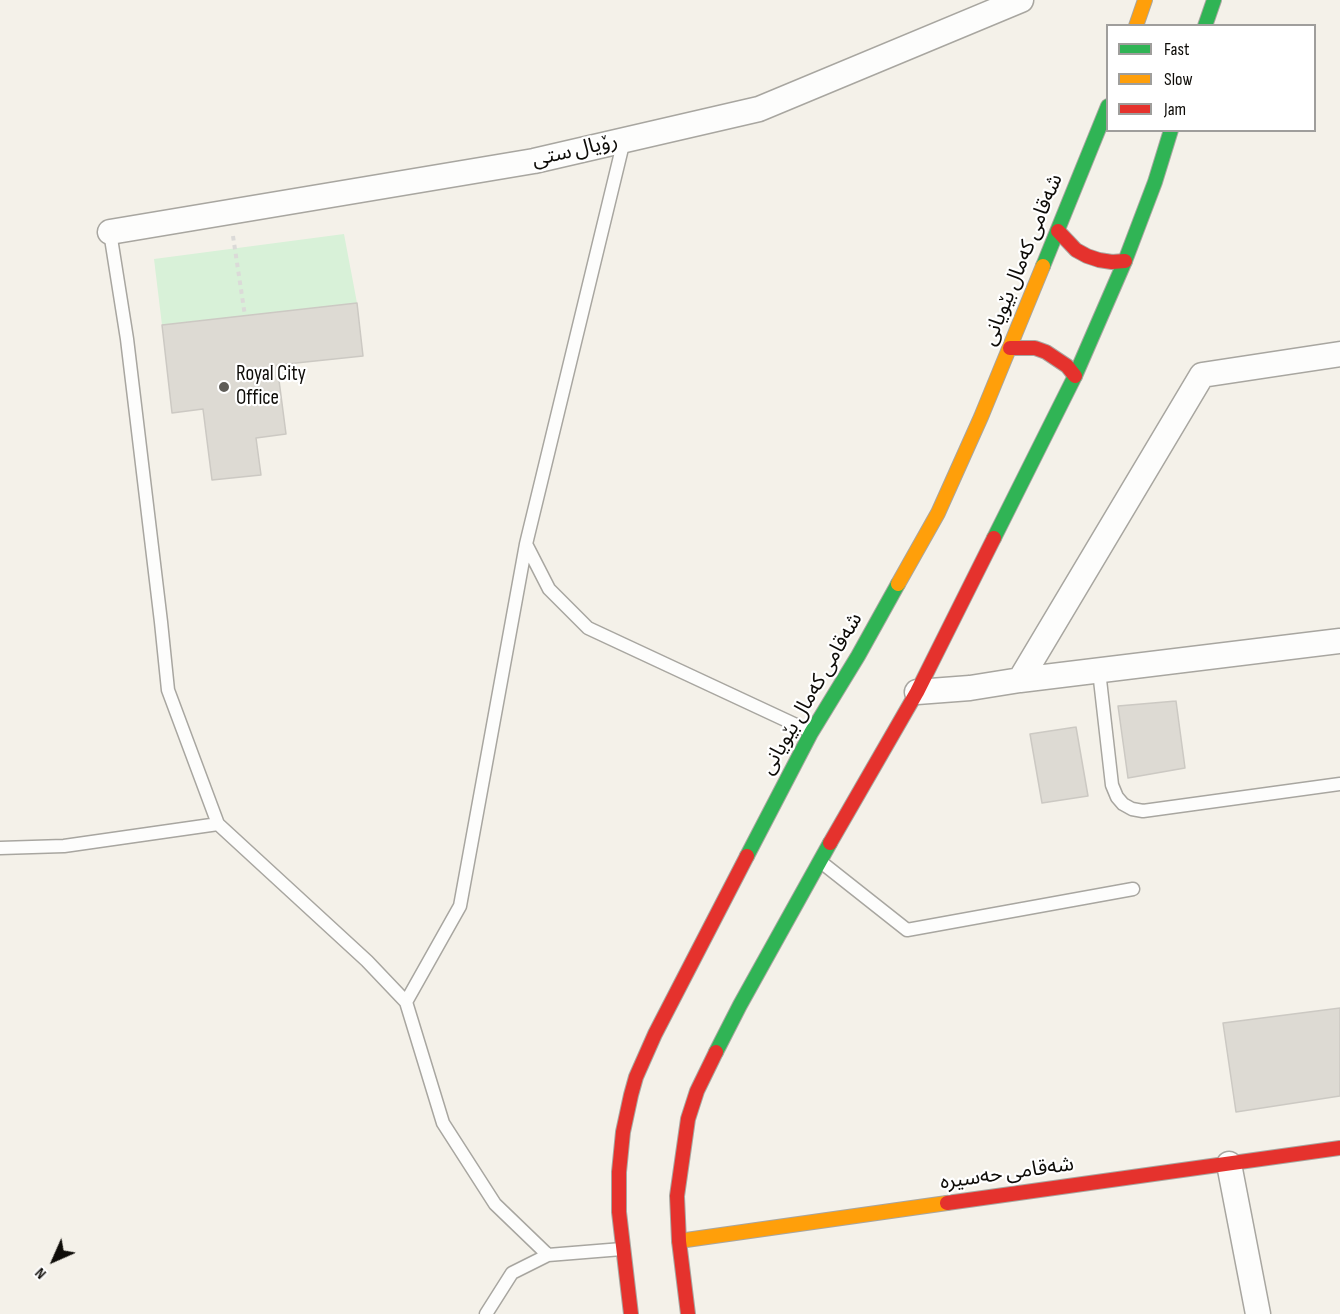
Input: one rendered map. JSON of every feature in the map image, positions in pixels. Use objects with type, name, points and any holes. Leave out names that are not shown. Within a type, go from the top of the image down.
[{"type":"main road","points":[[1137,24],[1145,0]]},
{"type":"main road","points":[[1206,24],[1214,0]]},
{"type":"main road","name":"شەقامی کەمال بێویانی","points":[[631,1314],[619,1212],[619,1172],[623,1132],[636,1077],[655,1034],[811,733],[858,656],[938,513],[1010,348],[1106,109]]},
{"type":"main road","points":[[688,1314],[679,1241],[677,1196],[688,1119],[697,1091],[740,1005],[917,692],[1075,376],[1125,261],[1155,182],[1170,132]]},
{"type":"main road","points":[[1058,231],[1076,250],[1087,256],[1112,262],[1125,261]]},
{"type":"main road","points":[[1010,348],[1035,348],[1046,352],[1067,366],[1075,376]]},
{"type":"main road","name":"شەقامی حەسیرە","points":[[679,1241],[1340,1148]]},
{"type":"street","name":"رۆیال ستی","points":[[110,232],[534,161],[759,109],[1021,0]]},
{"type":"street","points":[[1020,680],[1202,375],[1340,354]]},
{"type":"street","points":[[917,692],[970,688],[1340,641]]},
{"type":"street","points":[[1229,1164],[1258,1314]]},
{"type":"lane","points":[[405,1002],[460,906],[526,544],[624,140]]},
{"type":"lane","points":[[110,232],[128,351],[168,690],[218,824],[367,961],[405,1002],[443,1123],[495,1204],[548,1255]]},
{"type":"lane","points":[[526,544],[549,589],[588,628],[811,733]]},
{"type":"lane","points":[[1099,670],[1112,785],[1117,797],[1132,809],[1143,811],[1340,784]]},
{"type":"lane","points":[[0,848],[64,846],[218,824]]},
{"type":"lane","points":[[820,861],[907,930],[1133,889]]},
{"type":"lane","points":[[486,1314],[512,1273],[548,1255],[624,1249]]},
{"type":"path","points":[[230,212],[245,316]]},
{"type":"green space","points":[[344,234],[357,303],[162,325],[154,259]]},
{"type":"building","name":"Royal City Office","points":[[357,303],[363,356],[277,365],[286,434],[256,438],[261,475],[212,480],[203,409],[172,413],[162,325]]},
{"type":"building","points":[[1176,701],[1185,768],[1128,778],[1118,706]]},
{"type":"building","points":[[1076,727],[1088,796],[1042,803],[1030,734]]},
{"type":"building","points":[[1340,1008],[1340,1096],[1236,1112],[1223,1023]]},
{"type":"traffic: fast","points":[[1206,24],[1214,0]]},
{"type":"traffic: fast","points":[[1043,266],[1106,111]]},
{"type":"traffic: fast","points":[[994,538],[1075,376],[1125,261],[1155,182],[1170,132]]},
{"type":"traffic: fast","points":[[747,856],[811,733],[898,584]]},
{"type":"traffic: fast","points":[[716,1052],[830,843]]},
{"type":"traffic: slow","points":[[1137,24],[1145,0]]},
{"type":"traffic: slow","points":[[898,584],[938,513],[981,417],[1043,266]]},
{"type":"traffic: slow","points":[[679,1241],[947,1203]]},
{"type":"traffic: jam","points":[[1058,231],[1076,250],[1087,256],[1112,262],[1125,261]]},
{"type":"traffic: jam","points":[[1010,348],[1035,348],[1046,352],[1067,366],[1075,376]]},
{"type":"traffic: jam","points":[[830,843],[917,692],[994,538]]},
{"type":"traffic: jam","points":[[631,1314],[619,1212],[619,1172],[623,1132],[631,1095],[636,1077],[655,1034],[747,856]]},
{"type":"traffic: jam","points":[[688,1314],[679,1241],[677,1196],[688,1119],[697,1091],[716,1052]]},
{"type":"traffic: jam","points":[[947,1203],[1340,1148]]},
{"type":"place","name":"Royal City Office","points":[[224,387]]}]
